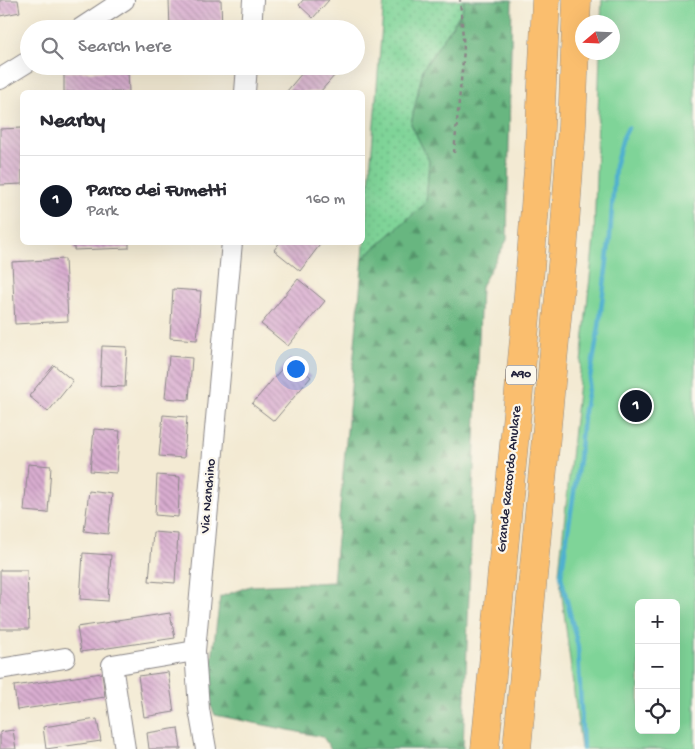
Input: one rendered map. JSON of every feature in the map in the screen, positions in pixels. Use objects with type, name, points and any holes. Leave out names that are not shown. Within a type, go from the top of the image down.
[{"type":"highway","name":"Grande Raccordo Anulare","points":[[485,749],[527,307],[538,170],[546,0]]},
{"type":"highway","name":"A90","points":[[517,749],[563,254],[572,126],[577,0]]},
{"type":"street","points":[[94,20],[124,0]]},
{"type":"street","points":[[252,20],[253,0]]},
{"type":"street","points":[[0,79],[20,67]]},
{"type":"street","points":[[245,90],[246,75]]},
{"type":"street","name":"Via Nanchino","points":[[206,749],[199,709],[195,651],[232,245]]},
{"type":"street","points":[[125,749],[112,665],[195,651]]},
{"type":"street","points":[[0,669],[64,658]]},
{"type":"path","points":[[454,153],[464,50],[460,0]]},
{"type":"green space","points":[[384,0],[464,0],[462,11],[423,69],[411,124],[429,161],[426,203],[363,258]]},
{"type":"green space","points":[[464,0],[512,0],[507,240],[481,286],[463,749],[331,749],[323,737],[215,715],[207,697],[220,597],[250,586],[333,582],[363,258],[426,203],[429,161],[411,124],[423,69],[462,11]]},
{"type":"green space","points":[[602,0],[695,0],[695,749],[581,749],[559,572],[594,239],[600,60],[620,60],[620,15],[601,15]]},
{"type":"building","points":[[0,0],[18,0],[20,12],[0,16]]},
{"type":"building","points":[[169,0],[221,0],[222,20],[170,20]]},
{"type":"building","points":[[303,0],[329,0],[313,18],[299,5]]},
{"type":"building","points":[[64,75],[128,75],[129,90],[64,90]]},
{"type":"building","points":[[300,75],[335,75],[322,90],[288,90]]},
{"type":"building","points":[[20,128],[20,184],[0,185],[0,129]]},
{"type":"building","points":[[74,245],[129,245],[129,248],[74,250]]},
{"type":"building","points":[[278,245],[320,245],[300,271],[274,250]]},
{"type":"building","points":[[65,259],[68,321],[15,324],[12,262]]},
{"type":"building","points":[[298,279],[325,301],[288,346],[261,324]]},
{"type":"building","points":[[173,289],[201,291],[197,340],[170,338]]},
{"type":"building","points":[[102,346],[127,347],[125,387],[100,386]]},
{"type":"building","points":[[169,356],[192,358],[189,400],[165,398]]},
{"type":"building","points":[[290,359],[311,377],[274,421],[252,404]]},
{"type":"building","points":[[54,365],[73,381],[48,412],[29,396]]},
{"type":"building","points":[[163,415],[187,417],[184,458],[159,456]]},
{"type":"building","points":[[94,429],[120,431],[116,473],[90,471]]},
{"type":"building","points":[[28,464],[51,466],[48,513],[24,511]]},
{"type":"building","points":[[157,475],[180,477],[178,517],[155,515]]},
{"type":"building","points":[[89,491],[112,494],[108,534],[84,531]]},
{"type":"building","points":[[153,532],[178,534],[175,583],[149,581]]},
{"type":"building","points":[[83,553],[111,555],[108,601],[80,599]]},
{"type":"building","points":[[0,570],[27,570],[29,629],[0,629]]},
{"type":"building","points":[[170,613],[175,638],[81,652],[77,627]]},
{"type":"building","points":[[168,672],[174,712],[144,717],[138,676]]},
{"type":"building","points":[[102,673],[105,697],[17,710],[14,686]]},
{"type":"building","points":[[97,719],[101,741],[46,749],[43,727]]},
{"type":"building","points":[[178,728],[181,749],[149,749],[147,733]]},
{"type":"building","points":[[13,730],[16,749],[0,749],[0,732]]},
{"type":"waterway","points":[[583,749],[578,647],[561,576],[579,460],[583,417],[599,327],[610,236],[615,166],[628,128]]},
{"type":"place","name":"Parco dei Fumetti","points":[[636,406]]}]
